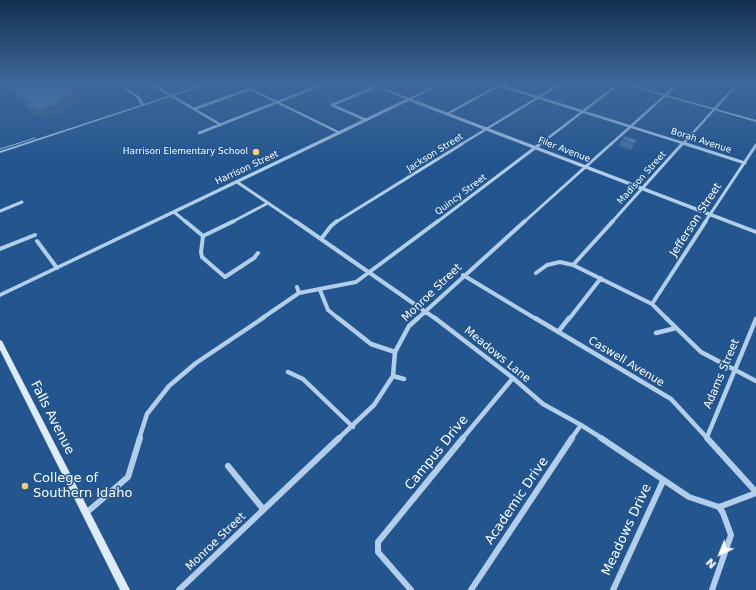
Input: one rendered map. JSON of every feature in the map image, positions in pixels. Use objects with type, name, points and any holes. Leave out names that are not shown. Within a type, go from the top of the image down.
[{"type":"main road","name":"Falls Avenue","points":[[0,343],[125,590]]},
{"type":"street","points":[[0,152],[126,111]]},
{"type":"street","points":[[197,111],[221,125]]},
{"type":"street","points":[[199,133],[256,111]]},
{"type":"street","points":[[294,111],[340,133]]},
{"type":"street","points":[[345,111],[366,120]]},
{"type":"street","name":"Harrison Street","points":[[0,295],[386,111]]},
{"type":"street","name":"Filer Avenue","points":[[438,111],[756,232]]},
{"type":"street","points":[[447,114],[453,111]]},
{"type":"street","name":"Jackson Street","points":[[321,239],[331,226],[340,219],[517,111]]},
{"type":"street","name":"Borah Avenue","points":[[581,111],[744,163]]},
{"type":"street","name":"Quincy Street","points":[[86,513],[128,477],[147,414],[169,386],[196,363],[299,293],[356,282],[484,187],[581,111]]},
{"type":"street","name":"Monroe Street","points":[[180,590],[263,509],[353,427],[374,405],[393,376],[395,352],[408,326],[647,111]]},
{"type":"street","name":"Madison Street","points":[[573,265],[713,111]]},
{"type":"street","points":[[720,111],[756,120]]},
{"type":"street","name":"Jefferson Street","points":[[652,304],[756,145]]},
{"type":"street","name":"Meadows Lane","points":[[237,182],[425,310],[513,378],[543,404],[581,425],[689,497],[719,507]]},
{"type":"street","points":[[0,211],[22,202]]},
{"type":"street","points":[[203,236],[212,233],[268,203]]},
{"type":"street","points":[[174,212],[203,236]]},
{"type":"street","points":[[0,249],[35,234]]},
{"type":"street","points":[[203,236],[201,252],[202,257],[225,277],[254,258],[258,253]]},
{"type":"street","points":[[37,241],[57,268]]},
{"type":"street","points":[[536,273],[547,265],[560,262],[573,265],[601,278],[652,304],[701,352],[756,381]]},
{"type":"street","name":"Caswell Avenue","points":[[463,275],[671,400],[707,437],[756,492]]},
{"type":"street","points":[[558,332],[601,278]]},
{"type":"street","points":[[297,287],[299,293]]},
{"type":"street","points":[[320,290],[328,310],[370,344],[395,352]]},
{"type":"street","name":"Adams Street","points":[[707,437],[756,319]]},
{"type":"street","points":[[656,333],[676,328]]},
{"type":"street","points":[[288,372],[303,379],[353,427]]},
{"type":"street","points":[[393,376],[404,379]]},
{"type":"street","name":"Campus Drive","points":[[411,590],[378,552],[378,542],[513,378]]},
{"type":"street","name":"Academic Drive","points":[[472,590],[581,425]]},
{"type":"street","points":[[228,466],[263,509]]},
{"type":"street","name":"Meadows Drive","points":[[613,590],[663,481]]},
{"type":"street","points":[[712,590],[731,535],[723,513],[719,507],[756,492]]},
{"type":"building","points":[[625,136],[637,140],[634,144],[622,139]]},
{"type":"waterway","points":[[0,149],[35,138]]},
{"type":"place","name":"Harrison Elementary School","points":[[256,152]]},
{"type":"place","name":"College of Southern Idaho","points":[[25,486]]}]
